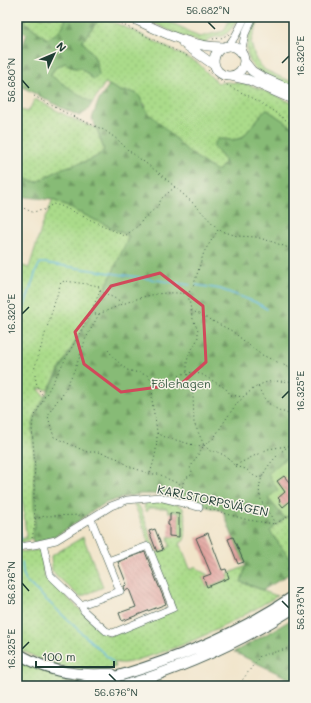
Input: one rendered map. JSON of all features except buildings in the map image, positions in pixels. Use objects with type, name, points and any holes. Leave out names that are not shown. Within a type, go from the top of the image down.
[{"type":"highway","points":[[78,686],[126,674],[189,652],[244,626],[294,596]]},
{"type":"highway","points":[[123,686],[170,671],[226,647],[294,608]]},
{"type":"highway","points":[[17,653],[38,664],[59,671],[86,674],[126,674]]},
{"type":"main road","points":[[130,17],[172,36],[192,43],[207,46],[232,46],[237,48],[249,68],[257,74],[294,91]]},
{"type":"main road","points":[[172,36],[189,47],[205,53],[211,64],[220,74],[249,80],[294,100]]},
{"type":"main road","points":[[211,64],[215,55],[225,46]]},
{"type":"main road","points":[[231,76],[238,73],[241,69],[243,57]]},
{"type":"street","points":[[225,46],[233,41],[245,17]]},
{"type":"street","points":[[243,57],[245,34],[253,17]]},
{"type":"street","name":"KARLSTORPSVÄGEN","points":[[17,547],[56,540],[111,506],[128,500],[160,497],[199,507]]},
{"type":"street","points":[[81,605],[120,590],[91,519]]},
{"type":"street","points":[[43,543],[50,575],[81,605],[84,611],[110,633],[173,608],[148,546],[108,561]]},
{"type":"path","points":[[107,17],[193,58]]},
{"type":"path","points":[[207,46],[209,40],[221,38],[232,31]]},
{"type":"path","points":[[211,64],[221,82],[276,112],[294,126]]},
{"type":"path","points":[[34,96],[68,114],[104,130],[118,140],[128,150],[176,187],[219,230],[237,236],[256,237],[294,250]]},
{"type":"path","points":[[17,205],[32,212],[44,210],[53,204],[61,206],[125,236],[139,225],[157,206],[162,198],[176,187]]},
{"type":"path","points":[[219,230],[204,252],[194,284],[188,294],[192,316],[198,330],[198,337],[195,345],[189,353],[187,362],[188,379],[193,395],[194,423],[204,445],[210,451],[218,452],[227,457],[235,466],[246,469],[254,476],[259,478],[263,476]]},
{"type":"path","points":[[45,397],[37,386],[34,370],[61,282],[65,281],[94,285],[99,287],[100,291],[124,303]]},
{"type":"path","points":[[28,546],[32,538],[35,520],[35,468],[32,428],[36,413],[90,314],[100,291]]},
{"type":"path","points":[[90,314],[99,314],[124,303],[146,296],[176,292],[188,294]]},
{"type":"path","points":[[191,310],[232,331],[260,354],[294,371]]},
{"type":"path","points":[[99,314],[85,340],[81,354],[62,396],[48,416],[54,437],[87,452],[98,452],[108,455],[119,459],[128,466],[150,474],[158,474],[182,485],[187,495],[187,503]]},
{"type":"path","points":[[108,350],[126,370],[147,375],[155,384]]},
{"type":"path","points":[[155,384],[187,372],[201,374],[225,388],[231,395],[243,398]]},
{"type":"path","points":[[182,485],[186,477],[191,475],[192,471],[190,468],[204,445],[214,438],[237,403],[253,389],[263,383],[276,380],[294,381]]},
{"type":"path","points":[[150,474],[156,453],[157,432],[151,400],[155,384]]},
{"type":"path","points":[[258,386],[262,396],[271,406],[294,416]]},
{"type":"path","points":[[157,432],[165,437],[197,446],[204,445]]},
{"type":"path","points":[[275,524],[270,513],[262,502],[259,488],[267,468],[287,446],[294,442]]},
{"type":"path","points":[[235,466],[268,449],[287,446]]},
{"type":"path","name":"KARLSTORPSVÄGEN","points":[[199,507],[248,520],[275,524],[294,513]]},
{"type":"path","points":[[35,520],[45,516],[79,514],[85,515],[91,519]]},
{"type":"path","points":[[238,686],[260,656],[294,647]]},
{"type":"highlighted area","points":[[160,273],[203,306],[206,362],[181,384],[121,392],[84,364],[75,332],[111,286]]},
{"type":"green space","points":[[17,17],[25,17],[25,22],[47,39],[60,31],[66,17],[101,17],[82,41],[94,56],[99,75],[94,80],[81,68],[74,68],[65,63],[55,68],[50,75],[92,103],[87,111],[79,116],[17,84],[17,56],[19,56],[27,34],[17,30]]},
{"type":"green space","points":[[25,17],[66,17],[60,31],[47,39],[25,22]]},
{"type":"green space","points":[[101,17],[136,32],[198,63],[218,83],[227,82],[247,84],[294,104],[294,128],[266,109],[242,138],[233,140],[221,139],[219,153],[224,159],[224,164],[218,171],[208,166],[189,152],[146,110],[145,104],[127,91],[122,92],[105,83],[92,103],[50,76],[55,68],[65,63],[74,68],[81,68],[94,80],[99,75],[94,56],[82,41]]},
{"type":"green space","points":[[141,17],[159,17],[187,30],[187,32],[200,37],[224,31],[229,21],[225,19],[226,17],[238,17],[232,28],[227,33],[209,39],[205,44],[177,34]]},
{"type":"green space","points":[[256,17],[261,17],[251,43],[256,60],[265,70],[294,83],[294,88],[258,71],[252,64],[247,51],[247,44],[250,30]]},
{"type":"green space","name":"Fölehagen","points":[[109,85],[122,92],[127,91],[136,93],[140,97],[146,110],[189,152],[208,166],[218,171],[224,164],[224,159],[213,146],[218,139],[233,140],[242,138],[266,109],[294,128],[294,451],[268,474],[278,490],[268,499],[285,518],[270,531],[294,565],[294,571],[263,590],[241,582],[246,566],[223,511],[158,494],[139,494],[106,503],[57,535],[33,543],[32,538],[35,525],[35,468],[32,428],[36,413],[107,285],[129,236],[53,200],[17,196],[17,177],[37,182],[63,168],[90,160],[104,150],[92,119],[98,102]]},
{"type":"green space","points":[[35,99],[71,118],[97,129],[104,150],[90,160],[60,170],[37,182],[17,177],[17,109],[28,112]]},
{"type":"green space","points":[[53,200],[129,236],[107,285],[48,390],[38,388],[45,397],[36,413],[34,456],[35,525],[32,538],[21,543],[21,539],[26,538],[26,534],[17,447],[17,329],[22,313],[17,311],[17,264],[29,268],[43,223]]},
{"type":"green space","points":[[294,451],[294,513],[285,518],[268,498],[278,490],[268,474]]},
{"type":"green space","points":[[146,502],[164,502],[181,506],[183,508],[186,522],[186,533],[183,542],[180,543],[190,569],[196,566],[199,570],[208,575],[203,578],[207,587],[229,578],[228,574],[246,566],[241,582],[277,596],[213,632],[161,653],[125,663],[114,662],[116,667],[96,670],[79,670],[52,665],[17,648],[17,552],[41,550],[44,576],[108,636],[175,609],[136,508],[133,504],[137,504],[140,508],[157,552],[165,550],[170,546],[168,537],[179,536],[179,512],[168,512],[167,508],[148,508],[148,511],[146,511],[144,507]]},
{"type":"green space","points":[[294,513],[294,561],[292,563],[270,531],[285,518]]},
{"type":"green space","points":[[83,537],[103,587],[80,597],[54,573],[52,570],[51,556]]},
{"type":"green space","points":[[294,618],[294,681],[234,652],[274,630]]},
{"type":"green space","points":[[17,657],[86,678],[52,686],[17,686]]},
{"type":"waterway","points":[[17,329],[40,263],[190,285]]},
{"type":"waterway","points":[[196,285],[220,289],[255,302],[267,309]]},
{"type":"waterway","points":[[17,493],[21,539]]},
{"type":"waterway","points":[[22,562],[23,573],[26,581],[113,662]]}]
